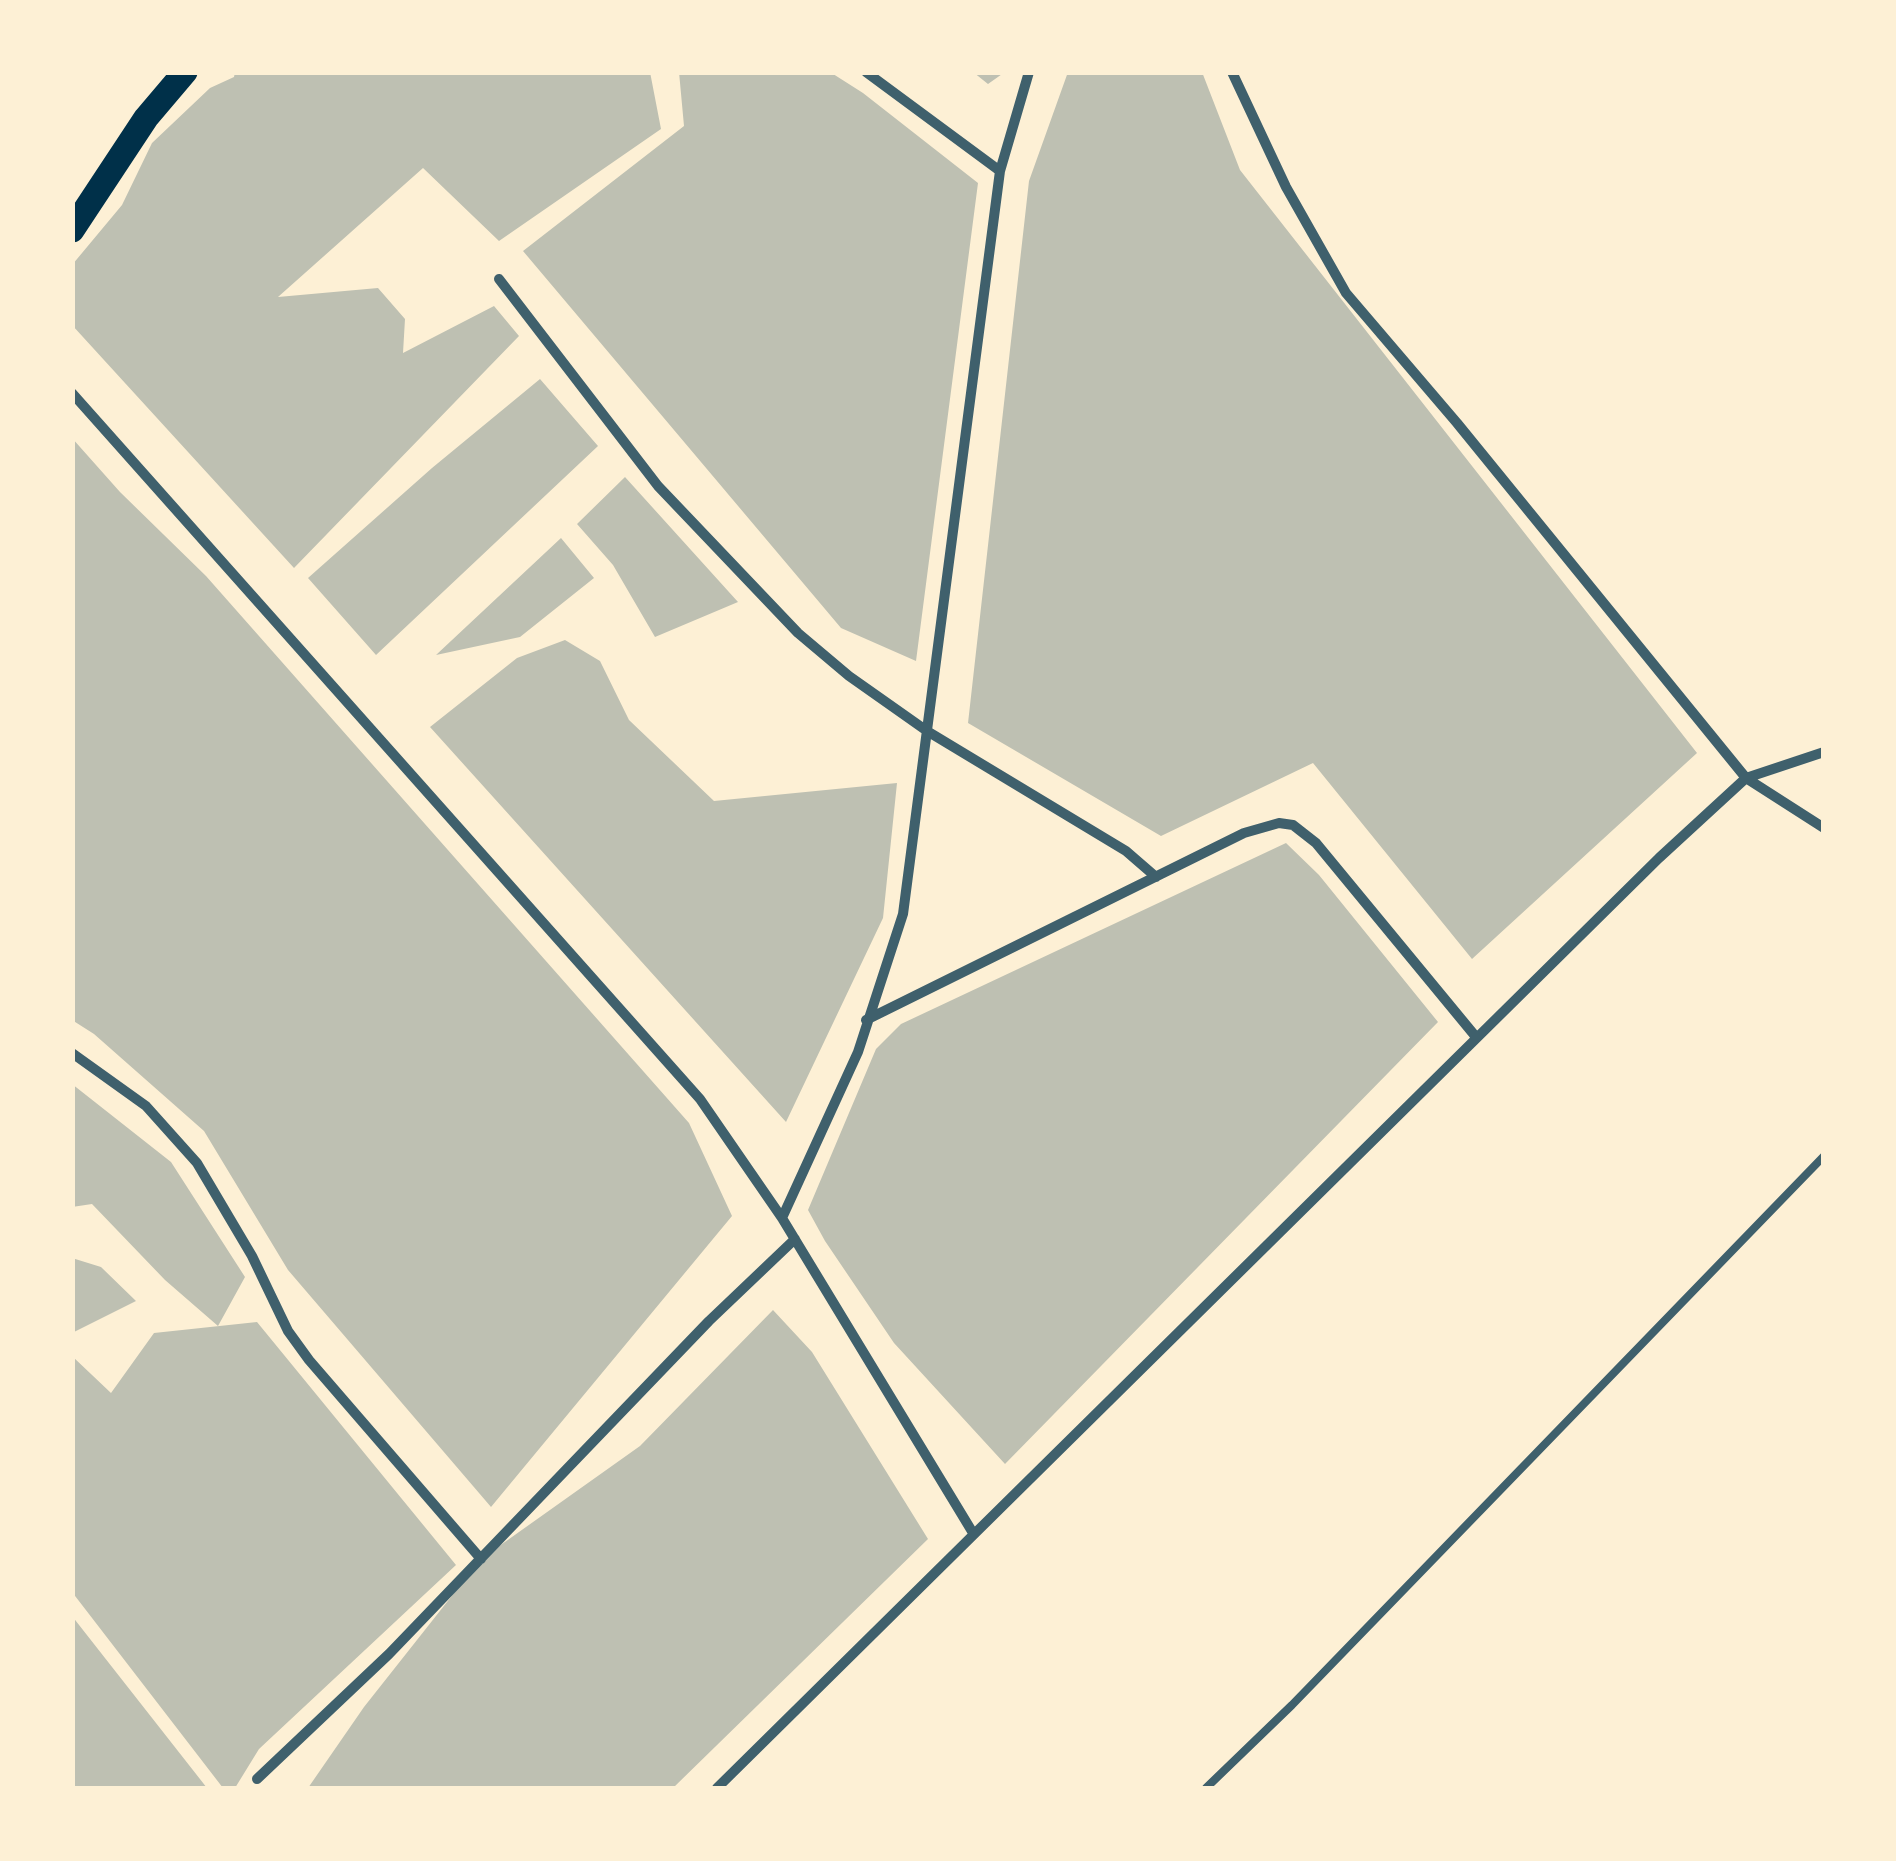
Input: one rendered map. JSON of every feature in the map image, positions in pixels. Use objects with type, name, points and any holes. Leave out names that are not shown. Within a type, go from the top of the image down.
[{"type":"main road","points":[[72,230],[146,118],[186,72]]},
{"type":"street","points":[[866,72],[1000,170]]},
{"type":"street","points":[[782,1218],[858,1052],[903,914],[1000,170],[1029,72]]},
{"type":"street","points":[[1232,72],[1286,187],[1346,293],[1746,778],[1824,828]]},
{"type":"street","points":[[498,280],[658,486],[798,633],[849,676],[926,731],[1126,851],[1156,878]]},
{"type":"street","points":[[72,392],[700,1099],[782,1218],[973,1534]]},
{"type":"street","points":[[718,1788],[1659,858],[1746,778],[1824,752]]},
{"type":"street","points":[[866,1020],[1244,833],[1279,823],[1293,826],[1316,842],[1476,1037]]},
{"type":"street","points":[[72,1053],[146,1106],[197,1163],[298,1345],[481,1559]]},
{"type":"street","points":[[256,1779],[389,1654],[709,1322],[795,1239]]},
{"type":"lane","points":[[1206,1788],[1292,1706],[1824,1156]]},
{"type":"building","points":[[235,72],[650,72],[661,129],[499,241],[423,168],[278,297],[378,288],[405,319],[403,353],[494,306],[519,336],[294,568],[72,325],[72,265],[122,205],[152,143],[210,88],[234,77]]},
{"type":"building","points":[[679,72],[830,72],[978,183],[916,661],[841,628],[523,251],[684,126]]},
{"type":"building","points":[[973,72],[1005,72],[988,84]]},
{"type":"building","points":[[1068,72],[1202,72],[1240,170],[1697,753],[1472,959],[1313,763],[1161,836],[968,723],[1029,181]]},
{"type":"building","points":[[540,379],[598,446],[376,655],[308,578]]},
{"type":"building","points":[[72,438],[120,492],[206,576],[689,1123],[732,1216],[491,1507],[288,1270],[204,1131],[94,1034],[72,1020]]},
{"type":"building","points":[[625,477],[738,602],[655,637],[613,565],[577,524]]},
{"type":"building","points":[[561,538],[594,578],[520,637],[436,655]]},
{"type":"building","points":[[565,640],[600,661],[629,720],[714,801],[897,783],[883,918],[786,1122],[430,727],[517,658]]},
{"type":"building","points":[[1286,843],[1319,875],[1438,1022],[1005,1464],[894,1343],[808,1210],[876,1049],[901,1024]]},
{"type":"building","points":[[72,1084],[171,1162],[245,1277],[218,1326],[165,1280],[92,1204],[72,1207]]},
{"type":"building","points":[[72,1258],[101,1267],[136,1301],[72,1333]]},
{"type":"building","points":[[773,1310],[812,1352],[928,1539],[673,1788],[308,1788],[364,1707],[481,1559],[640,1446]]},
{"type":"building","points":[[257,1322],[456,1565],[259,1749],[235,1788],[223,1788],[72,1592],[72,1356],[111,1393],[154,1333]]},
{"type":"building","points":[[72,1616],[207,1788],[72,1788]]}]
